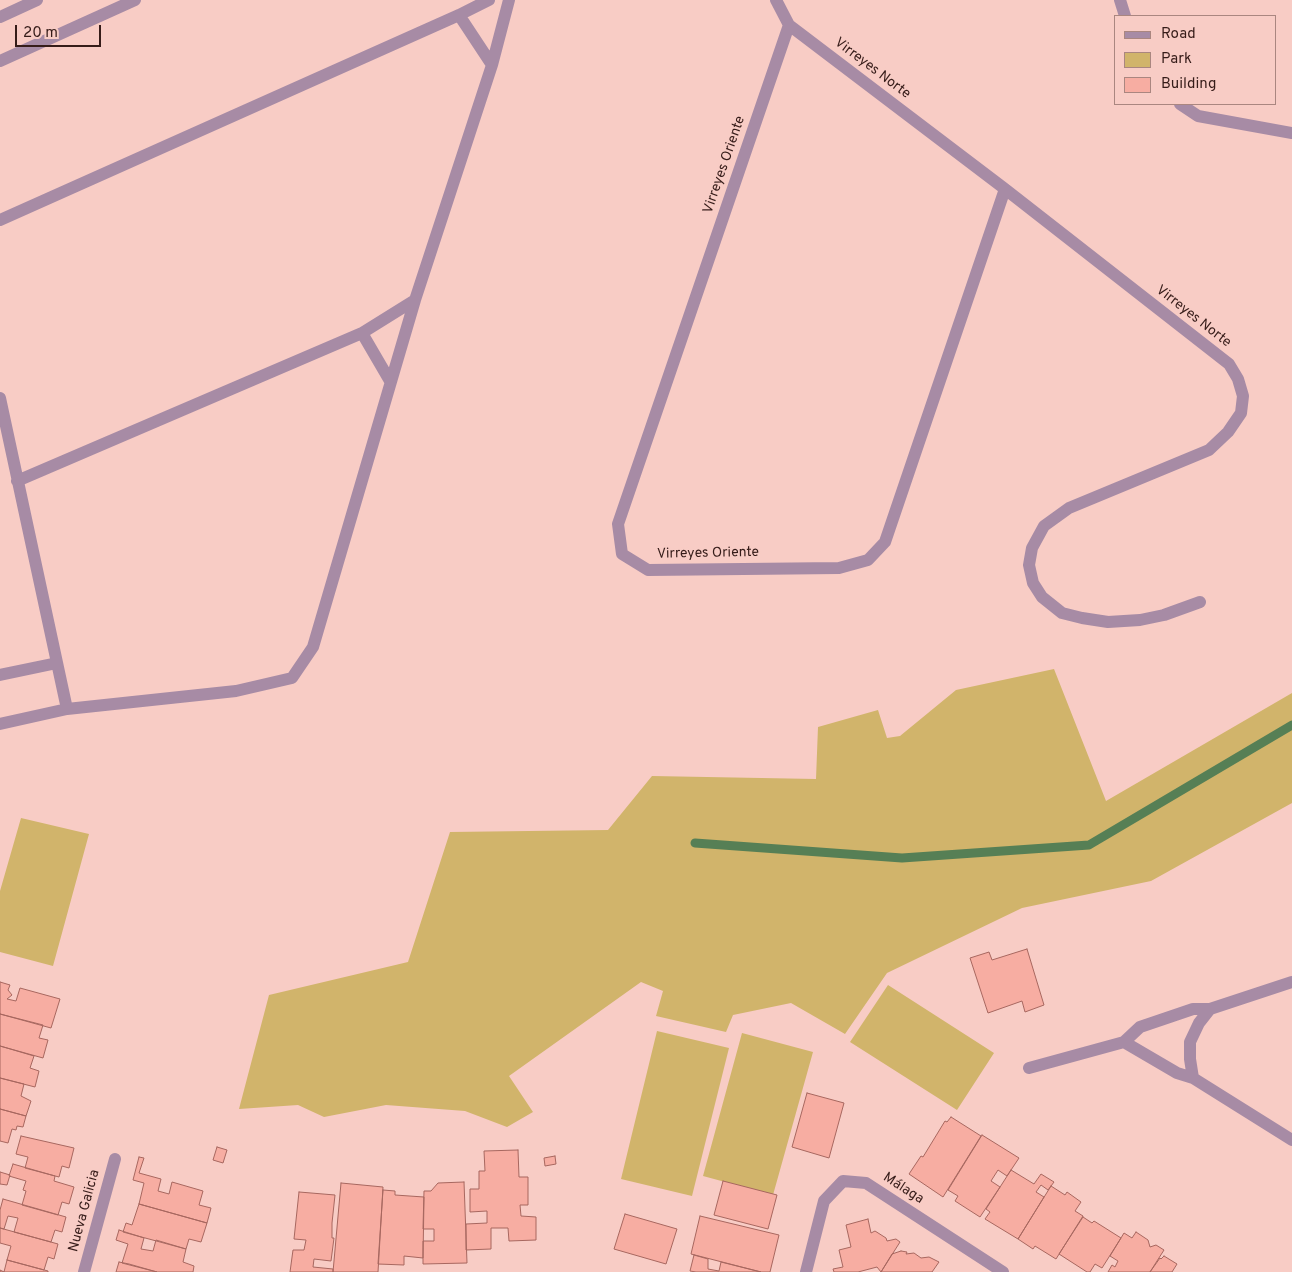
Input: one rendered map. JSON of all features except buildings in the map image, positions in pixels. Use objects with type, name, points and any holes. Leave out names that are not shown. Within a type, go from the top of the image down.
[{"type":"street","points":[[0,17],[37,0]]},
{"type":"street","points":[[0,61],[135,0]]},
{"type":"street","points":[[0,220],[489,0]]},
{"type":"street","points":[[0,724],[66,709],[236,691],[292,678],[312,647],[390,381],[492,65],[510,0]]},
{"type":"street","name":"Virreyes Norte","points":[[776,0],[789,25],[1005,189],[1228,364],[1238,379],[1243,396],[1241,412],[1228,432],[1209,450],[1070,508],[1044,526],[1032,548],[1029,565],[1032,583],[1042,597],[1062,613],[1082,618],[1108,622],[1140,620],[1164,615],[1200,602]]},
{"type":"street","points":[[1120,0],[1125,15]]},
{"type":"street","points":[[459,15],[492,65]]},
{"type":"street","name":"Virreyes Oriente","points":[[789,25],[618,524],[622,554],[648,570],[839,568],[868,560],[885,542],[1005,189]]},
{"type":"street","points":[[1182,105],[1198,116],[1292,133]]},
{"type":"street","points":[[17,480],[362,333],[415,300]]},
{"type":"street","points":[[362,333],[390,381]]},
{"type":"street","points":[[0,398],[66,709]]},
{"type":"street","points":[[0,675],[57,664]]},
{"type":"street","points":[[1029,1068],[1124,1042],[1140,1027],[1193,1009],[1210,1009],[1292,982]]},
{"type":"street","points":[[1193,1078],[1190,1042],[1199,1023],[1210,1009]]},
{"type":"street","points":[[1124,1042],[1177,1073],[1193,1078],[1292,1140]]},
{"type":"street","name":"Nueva Galicia","points":[[84,1272],[115,1158]]},
{"type":"street","name":"Málaga","points":[[806,1272],[824,1201],[843,1181],[866,1183],[1003,1272]]},
{"type":"green space","points":[[1054,669],[1106,801],[1292,693],[1292,803],[1151,881],[1022,908],[887,973],[845,1034],[791,1003],[733,1015],[726,1032],[656,1016],[663,991],[641,982],[509,1076],[533,1112],[507,1127],[465,1111],[386,1105],[324,1117],[298,1105],[239,1109],[269,995],[408,962],[450,832],[608,830],[652,776],[816,779],[818,727],[878,710],[887,738],[900,736],[956,690]]},
{"type":"green space","points":[[21,818],[89,834],[53,966],[0,952],[0,891]]},
{"type":"green space","points":[[888,985],[994,1053],[957,1110],[850,1042]]},
{"type":"green space","points":[[657,1031],[729,1048],[692,1196],[621,1179]]},
{"type":"green space","points":[[742,1033],[813,1052],[773,1195],[703,1176]]},
{"type":"waterway","points":[[695,843],[902,858],[1089,845],[1292,725]]}]
